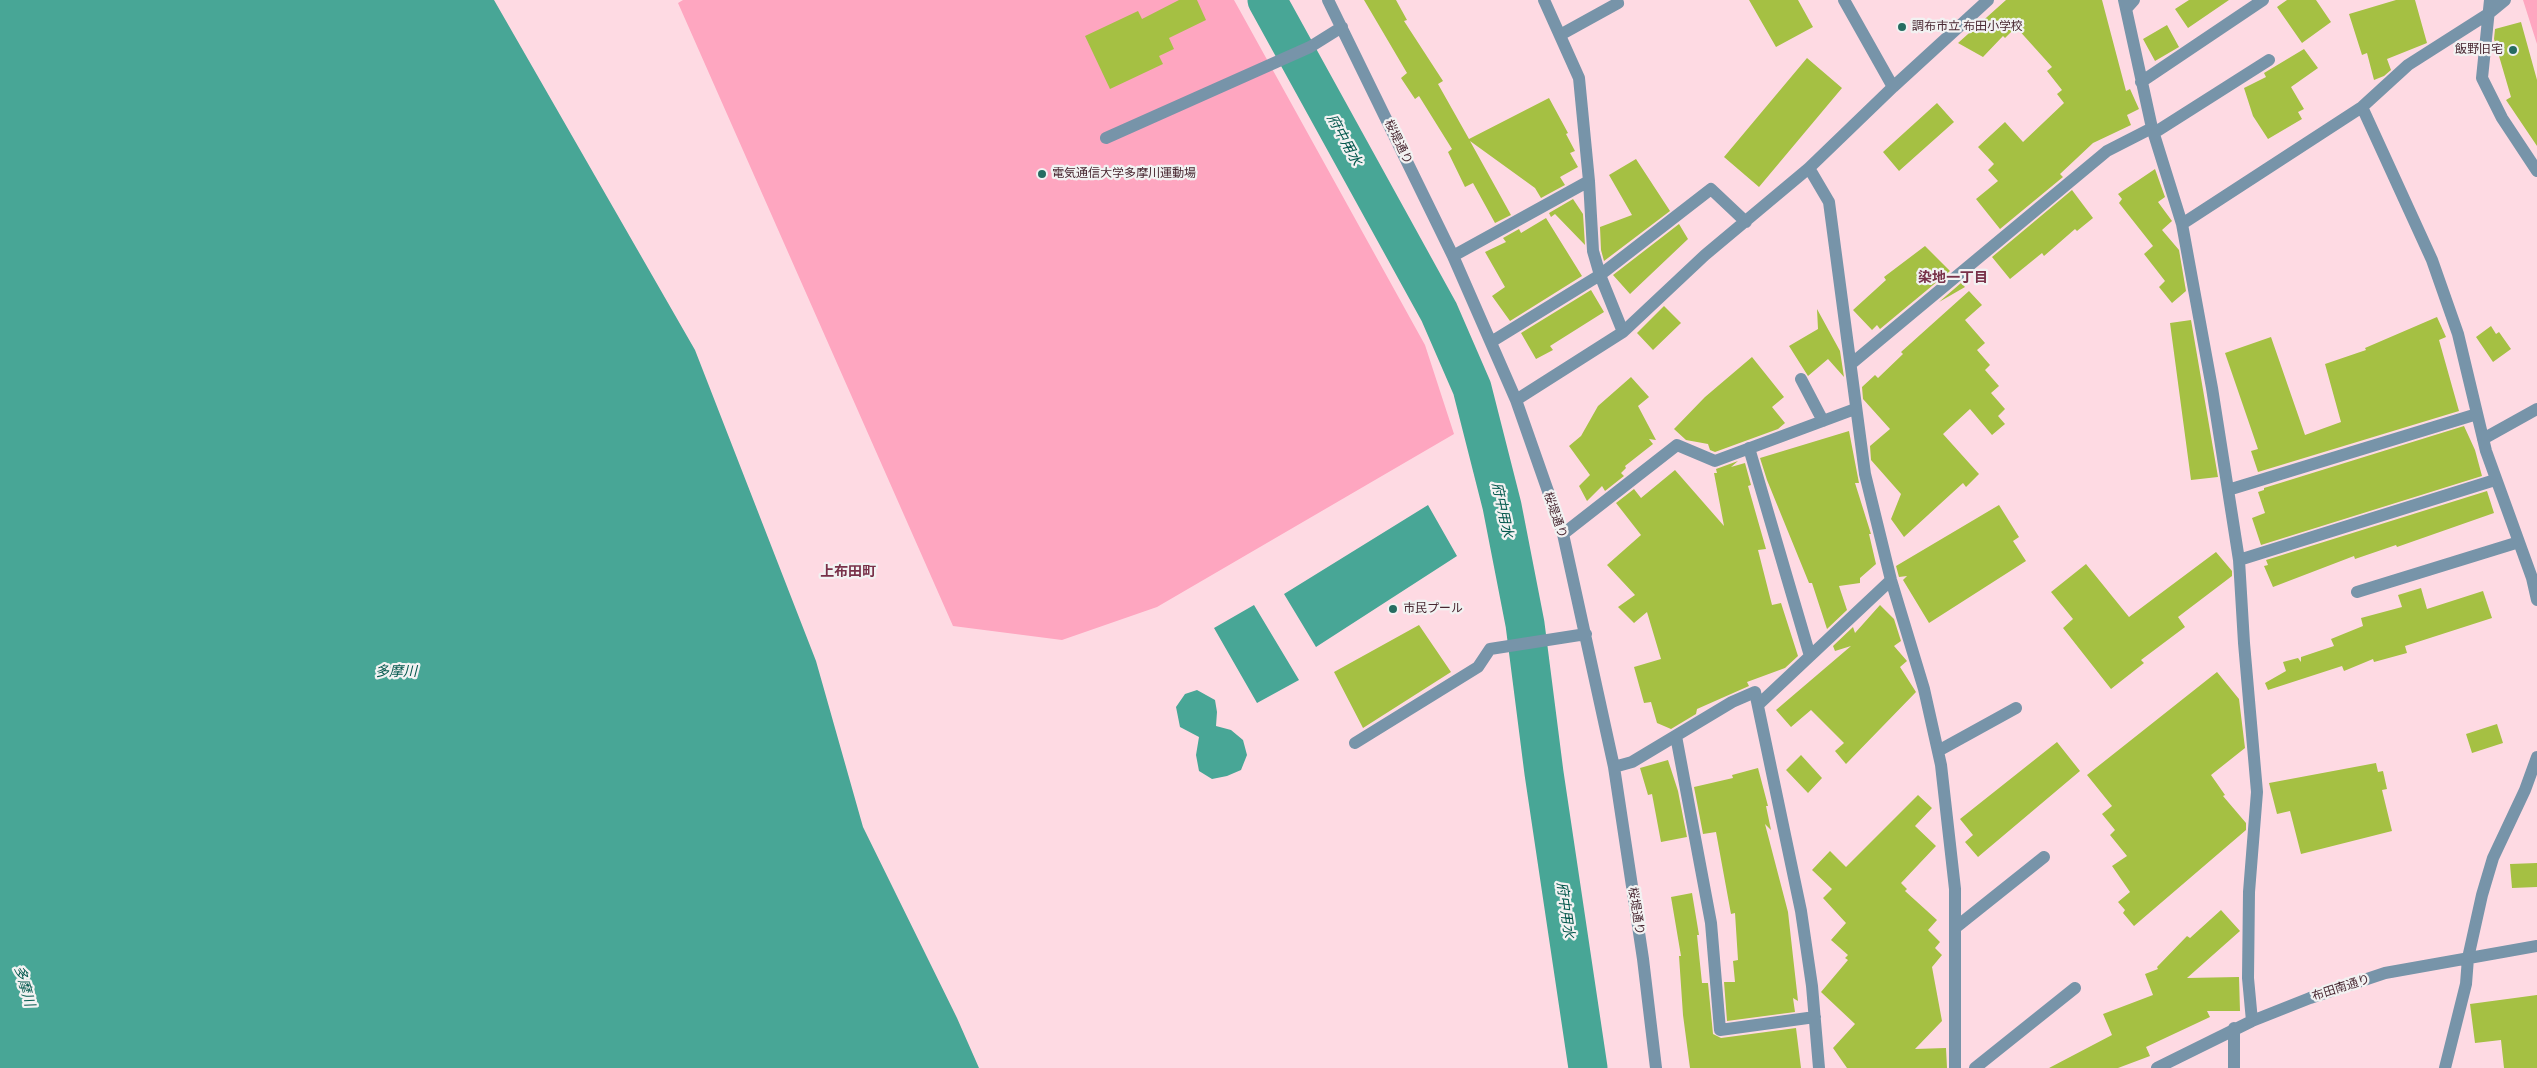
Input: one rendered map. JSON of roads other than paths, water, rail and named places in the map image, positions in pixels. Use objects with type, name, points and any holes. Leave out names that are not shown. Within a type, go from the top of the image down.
[{"type":"street","name":"桜堤通り","points":[[1328,0],[1452,256],[1491,342],[1516,400],[1563,534],[1614,767],[1643,959],[1656,1068]]},
{"type":"street","points":[[1544,0],[1579,78],[1590,181],[1593,251],[1600,275],[1623,332]]},
{"type":"street","points":[[1560,35],[1618,2],[1617,0]]},
{"type":"street","points":[[1844,0],[1893,87]]},
{"type":"street","points":[[1516,400],[1623,332],[1679,277],[1809,168],[1893,87],[1988,0]]},
{"type":"street","points":[[2141,82],[2263,0]]},
{"type":"street","points":[[2490,0],[2482,78],[2502,118],[2537,171]]},
{"type":"street","points":[[2182,224],[2362,107],[2408,65],[2488,14],[2505,0]]},
{"type":"street","points":[[2128,3],[2141,82],[2153,130],[2182,224],[2203,337],[2239,560],[2257,792],[2249,892],[2248,978],[2252,1021]]},
{"type":"street","points":[[1106,138],[1310,46],[1342,27]]},
{"type":"street","points":[[1851,364],[1984,251],[2107,151],[2153,130],[2269,60]]},
{"type":"street","points":[[2362,107],[2432,260],[2458,334],[2476,414],[2495,480],[2519,542],[2537,600]]},
{"type":"street","points":[[1809,168],[1829,202],[1865,474],[1891,580],[1924,689],[1938,751],[1955,889],[1954,1068]]},
{"type":"street","points":[[1452,256],[1590,181]]},
{"type":"street","points":[[1491,342],[1600,275],[1711,189],[1746,222]]},
{"type":"street","points":[[1801,378],[1823,421]]},
{"type":"street","points":[[1563,534],[1677,446],[1715,461],[1855,409]]},
{"type":"street","points":[[2483,439],[2537,409]]},
{"type":"street","points":[[2228,490],[2476,414]]},
{"type":"street","points":[[1750,448],[1810,656]]},
{"type":"street","points":[[2239,560],[2495,480]]},
{"type":"street","points":[[2357,592],[2519,542]]},
{"type":"street","points":[[1758,705],[1891,580]]},
{"type":"street","points":[[1356,743],[1478,667],[1490,649],[1586,634]]},
{"type":"street","points":[[1614,767],[1632,762],[1732,702],[1755,692],[1801,911],[1820,1068]]},
{"type":"street","points":[[1938,751],[2016,708]]},
{"type":"street","points":[[1676,736],[1711,923],[1720,1030],[1814,1017]]},
{"type":"street","points":[[2445,1068],[2466,984],[2468,958],[2494,858],[2525,790],[2537,757]]},
{"type":"street","points":[[1955,928],[2044,857]]},
{"type":"street","name":"布田南通り","points":[[2157,1068],[2234,1028],[2310,998],[2385,973],[2537,946]]},
{"type":"street","points":[[1975,1068],[2075,988]]},
{"type":"street","points":[[2234,1028],[2234,1068]]},
{"type":"water","name":"多摩川","points":[[0,0],[494,0],[695,350],[816,661],[863,827],[957,1018],[979,1068],[0,1068]]},
{"type":"water","points":[[1428,505],[1457,556],[1316,647],[1284,594]]},
{"type":"water","points":[[1254,605],[1299,680],[1257,703],[1214,628]]},
{"type":"water","points":[[1197,690],[1215,700],[1217,712],[1216,726],[1231,730],[1243,740],[1247,755],[1241,770],[1227,776],[1212,779],[1199,771],[1196,755],[1199,737],[1180,727],[1176,707],[1185,694]]},
{"type":"waterway","name":"府中用水","points":[[1267,0],[1439,312],[1472,388],[1502,506],[1525,624],[1544,773],[1588,1068]]},
{"type":"place","name":"調布市立 布田小学校","points":[[1902,27]]},
{"type":"place","name":"飯野旧宅","points":[[2513,50]]},
{"type":"place","name":"電気通信大学多摩川運動場","points":[[1042,174]]},
{"type":"place","name":"市民プール","points":[[1393,609]]},
{"type":"district","name":"染地一丁目","points":[[1953,278]]},
{"type":"district","name":"上布田町","points":[[848,572]]}]
